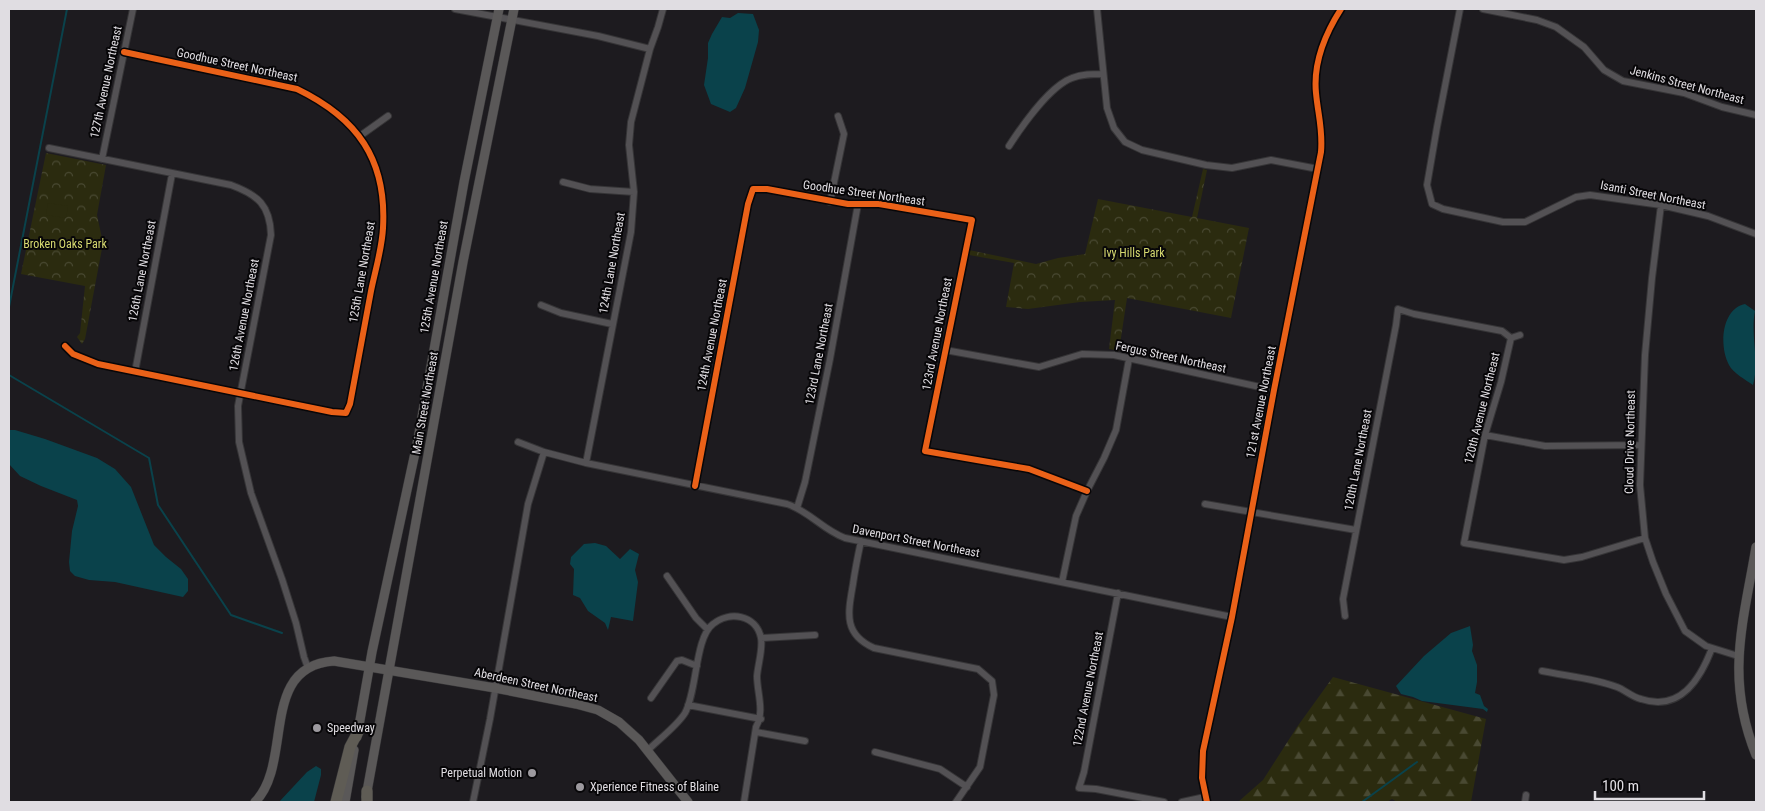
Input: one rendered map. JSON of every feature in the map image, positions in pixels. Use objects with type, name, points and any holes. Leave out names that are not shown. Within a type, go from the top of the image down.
[{"type":"highway","points":[[336,802],[350,747],[358,732]]},
{"type":"main road","name":"Main Street Northeast","points":[[366,799],[463,262],[514,9]]},
{"type":"main road","name":"125th Avenue Northeast","points":[[369,666],[418,439],[464,182],[498,13]]},
{"type":"main road","points":[[1756,546],[1740,630],[1738,656],[1740,698],[1756,755]]},
{"type":"main road","name":"Aberdeen Street Northeast","points":[[308,668],[317,663],[334,661],[369,666],[495,688],[598,710],[619,722],[647,751],[688,802]]},
{"type":"main road","points":[[345,802],[369,666]]},
{"type":"main road","points":[[255,802],[268,781],[288,693],[296,678],[308,668]]},
{"type":"street","name":"127th Avenue Northeast","points":[[102,159],[133,9]]},
{"type":"street","points":[[455,9],[498,13],[512,19],[598,36],[650,49]]},
{"type":"street","name":"124th Lane Northeast","points":[[586,463],[631,232],[634,192],[629,145],[631,122],[650,49],[663,9]]},
{"type":"street","points":[[1097,9],[1107,108],[1111,121],[1126,142],[1142,150],[1206,165],[1232,168],[1271,160],[1318,169]]},
{"type":"street","name":"121st Avenue Northeast","points":[[1206,800],[1202,778],[1203,751],[1232,617],[1274,390],[1318,169],[1322,126],[1316,94],[1317,68],[1325,37],[1341,9]]},
{"type":"street","name":"Isanti Street Northeast","points":[[1460,9],[1427,185],[1432,202],[1443,209],[1503,222],[1525,222],[1576,197],[1590,195],[1660,205],[1708,216],[1756,234]]},
{"type":"street","name":"Jenkins Street Northeast","points":[[1483,9],[1537,20],[1556,26],[1584,47],[1604,70],[1623,81],[1684,94],[1756,115]]},
{"type":"street","name":"Goodhue Street Northeast","points":[[124,52],[297,89],[317,98],[334,110],[349,122],[360,136]]},
{"type":"street","points":[[1009,146],[1060,84],[1082,74],[1103,74]]},
{"type":"street","points":[[360,136],[388,116]]},
{"type":"street","points":[[830,202],[844,134],[838,116]]},
{"type":"street","name":"125th Lane Northeast","points":[[241,393],[332,412],[346,413],[350,404],[383,229],[383,198],[377,171],[360,136]]},
{"type":"street","points":[[49,148],[172,174]]},
{"type":"street","name":"126th Lane Northeast","points":[[134,372],[172,174]]},
{"type":"street","name":"126th Avenue Northeast","points":[[172,174],[230,186],[249,192],[264,206],[270,221],[271,235],[241,393],[237,424],[250,493],[282,579],[308,668]]},
{"type":"street","points":[[563,182],[590,189],[634,192]]},
{"type":"street","name":"Goodhue Street Northeast","points":[[753,189],[767,189],[830,202],[879,204],[972,220]]},
{"type":"street","name":"124th Avenue Northeast","points":[[695,486],[748,204],[753,189]]},
{"type":"street","name":"123rd Lane Northeast","points":[[797,508],[806,482],[825,388],[858,204]]},
{"type":"street","name":"Cloud Drive Northeast","points":[[1660,205],[1646,346],[1641,445],[1640,485],[1645,538],[1666,594],[1685,631],[1706,646],[1738,656]]},
{"type":"street","name":"123rd Avenue Northeast","points":[[972,220],[945,350],[930,435],[925,451],[1029,469],[1086,490]]},
{"type":"street","points":[[541,305],[561,313],[612,324]]},
{"type":"street","name":"120th Lane Northeast","points":[[1345,616],[1344,598],[1398,309],[1414,314],[1502,331],[1511,338]]},
{"type":"street","points":[[1511,338],[1520,335]]},
{"type":"street","name":"120th Avenue Northeast","points":[[1511,338],[1501,382],[1485,435],[1464,543],[1564,560],[1582,557],[1645,538]]},
{"type":"street","points":[[65,346],[73,354],[98,364],[241,393]]},
{"type":"street","name":"Fergus Street Northeast","points":[[945,350],[999,358],[1039,367],[1082,354],[1114,355],[1274,390]]},
{"type":"street","points":[[1062,582],[1076,516],[1086,490],[1104,458],[1116,430],[1129,358]]},
{"type":"street","points":[[1485,435],[1545,446],[1641,445]]},
{"type":"street","name":"Davenport Street Northeast","points":[[518,442],[544,452],[586,463],[797,508],[835,534],[861,541],[1232,617]]},
{"type":"street","points":[[474,802],[528,504],[544,452]]},
{"type":"street","points":[[1205,504],[1356,530]]},
{"type":"street","points":[[861,541],[848,609],[849,619],[855,634],[860,640],[874,648],[978,669],[992,681],[994,695],[982,758],[977,774],[956,802]]},
{"type":"street","points":[[667,576],[702,626],[707,629]]},
{"type":"street","name":"122nd Avenue Northeast","points":[[1118,593],[1084,772],[1079,788],[1096,789],[1164,802]]},
{"type":"street","points":[[647,751],[684,714],[692,696],[697,666],[707,629],[718,620],[734,615],[745,617],[757,627],[761,638],[757,676],[761,718],[756,728],[744,802]]},
{"type":"street","points":[[761,638],[815,635]]},
{"type":"street","points":[[1542,671],[1608,684],[1639,699],[1659,702],[1679,696],[1694,684],[1707,662],[1712,648]]},
{"type":"street","points":[[651,698],[677,661],[682,660],[697,666]]},
{"type":"street","points":[[688,705],[761,718]]},
{"type":"street","points":[[756,732],[805,741]]},
{"type":"street","points":[[875,752],[940,769],[967,787]]},
{"type":"street","points":[[1182,802],[1206,800]]},
{"type":"green space","name":"Broken Oaks Park","points":[[46,153],[106,165],[97,215],[103,243],[85,339],[82,344],[77,337],[80,333],[85,286],[21,274]]},
{"type":"green space","name":"Ivy Hills Park","points":[[1203,169],[1207,170],[1197,218],[1249,228],[1231,318],[1127,298],[1119,351],[1109,349],[1115,300],[1080,302],[1028,309],[1006,307],[1014,263],[969,255],[969,250],[1036,264],[1085,254],[1098,199],[1192,217]]},
{"type":"green space","points":[[48,203],[68,206],[66,218],[46,215]]},
{"type":"green space","points":[[1333,677],[1486,719],[1471,802],[1397,802],[1392,799],[1387,802],[1238,802],[1263,780],[1297,727]]},
{"type":"water","points":[[738,13],[753,14],[759,30],[758,42],[745,88],[736,108],[730,112],[711,104],[704,85],[708,43],[712,34],[722,17],[730,18]]},
{"type":"water","points":[[1745,304],[1755,311],[1756,366],[1753,385],[1733,371],[1729,365],[1723,339],[1724,330],[1731,313],[1737,307]]},
{"type":"water","points":[[9,430],[45,439],[97,458],[115,469],[131,487],[154,545],[181,569],[188,579],[188,591],[183,597],[115,582],[89,580],[75,576],[70,571],[69,562],[72,531],[78,506],[77,500],[20,476],[9,464]]},
{"type":"water","points":[[595,543],[606,546],[620,559],[630,549],[639,554],[635,570],[638,582],[633,621],[611,617],[608,630],[605,623],[588,611],[580,598],[573,595],[574,569],[570,564],[571,557],[584,544]]},
{"type":"water","points":[[1470,626],[1472,651],[1477,665],[1475,693],[1480,695],[1484,706],[1488,709],[1487,712],[1483,709],[1422,701],[1401,694],[1396,686],[1424,656],[1451,633]]},
{"type":"water","points":[[316,766],[321,769],[321,775],[314,802],[279,802],[307,772]]},
{"type":"waterway","points":[[9,307],[67,9]]},
{"type":"waterway","points":[[9,375],[149,458],[158,505],[231,615],[282,633]]},
{"type":"waterway","points":[[1362,802],[1417,762]]},
{"type":"cycle path","points":[[1207,802],[1202,778],[1203,751],[1232,617],[1321,152],[1316,71],[1325,39],[1341,9]]},
{"type":"cycle path","points":[[65,346],[73,354],[98,364],[332,412],[346,413],[350,404],[383,228],[383,203],[380,181],[373,161],[364,144],[352,128],[336,113],[318,100],[297,89],[124,52]]},
{"type":"cycle path","points":[[695,486],[748,204],[753,189],[767,189],[848,204],[879,204],[972,220],[925,451],[1029,469],[1087,491]]},
{"type":"place","name":"Speedway","points":[[317,728]]},
{"type":"place","name":"Perpetual Motion","points":[[532,773]]},
{"type":"place","name":"Xperience Fitness of Blaine","points":[[580,787]]}]
